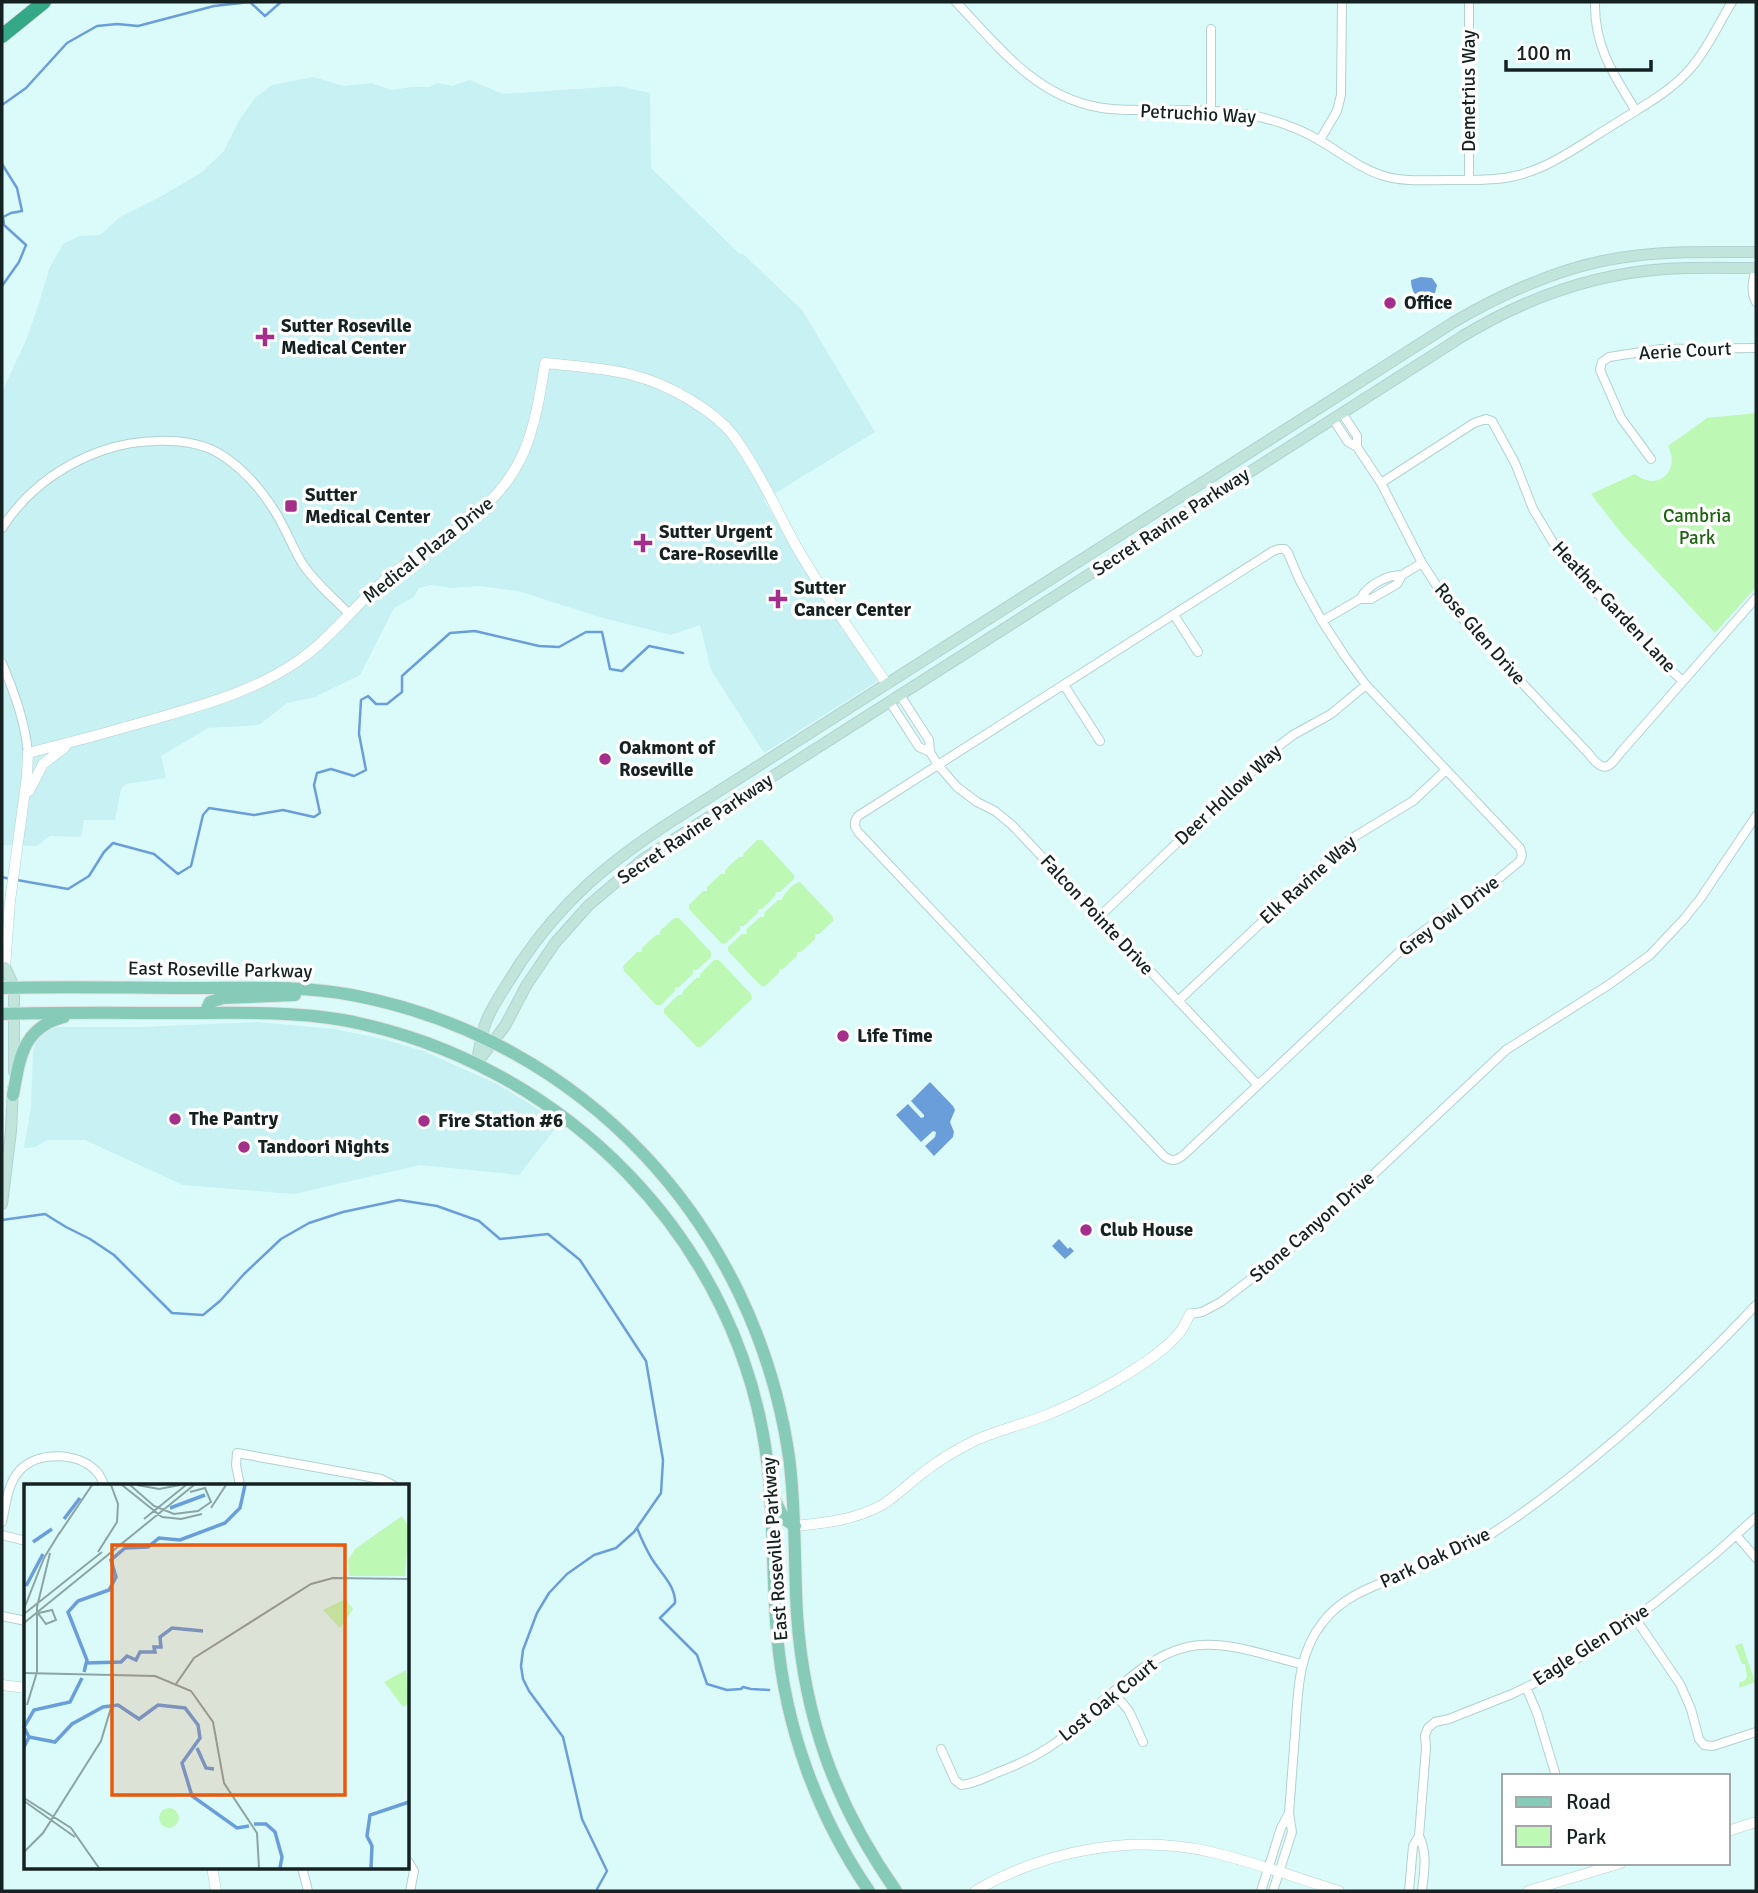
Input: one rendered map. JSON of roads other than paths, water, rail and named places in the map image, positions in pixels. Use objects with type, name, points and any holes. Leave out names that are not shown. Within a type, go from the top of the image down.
[{"type":"highway","points":[[2,36],[44,2]]},
{"type":"main road","name":"Secret Ravine Parkway","points":[[476,1064],[487,1040],[487,1020],[531,947],[559,912],[616,859],[649,835],[1454,322],[1500,296],[1539,280],[1604,261],[1632,256],[1692,252],[1756,252]]},
{"type":"main road","name":"Secret Ravine Parkway","points":[[487,1040],[505,1026],[536,970],[577,917],[643,859],[1485,323],[1556,291],[1609,277],[1654,270],[1756,268]]},
{"type":"main road","points":[[1328,402],[1337,416]]},
{"type":"main road","points":[[887,684],[900,695]]},
{"type":"main road","points":[[887,684],[890,702]]},
{"type":"main road","points":[[2,1204],[13,1095],[8,988],[3,970]]},
{"type":"main road","name":"East Roseville Parkway","points":[[8,988],[247,986],[350,994],[428,1015],[487,1040],[559,1080],[611,1121],[664,1177],[710,1239],[744,1301],[774,1382],[790,1465],[798,1631],[819,1741],[863,1840],[896,1891]]},
{"type":"main road","points":[[205,1013],[210,1002],[223,998],[323,991]]},
{"type":"main road","name":"East Roseville Parkway","points":[[8,1013],[298,1014],[344,1021],[414,1039],[494,1072],[535,1097],[592,1139],[638,1183],[675,1228],[700,1265],[747,1372],[761,1426],[769,1486],[782,1682],[799,1750],[809,1777],[828,1822],[869,1891]]},
{"type":"main road","points":[[13,1095],[22,1055],[32,1035],[47,1023],[86,1013]]},
{"type":"main road","points":[[769,1486],[784,1519],[794,1526]]},
{"type":"street","name":"Petruchio Way","points":[[956,2],[1025,73],[1055,93],[1083,104],[1111,109],[1211,111],[1266,118],[1320,140],[1357,164],[1385,176],[1406,180],[1510,177],[1535,169],[1669,89],[1690,69],[1732,2]]},
{"type":"street","points":[[1320,140],[1337,111],[1341,95],[1342,2]]},
{"type":"street","name":"Demetrius Way","points":[[1469,2],[1469,180]]},
{"type":"street","points":[[1595,2],[1596,27],[1601,48],[1613,74],[1636,111]]},
{"type":"street","points":[[1211,29],[1211,111]]},
{"type":"street","points":[[1756,268],[1753,283],[1756,302]]},
{"type":"street","name":"Aerie Court","points":[[1651,459],[1621,418],[1600,370],[1602,362],[1609,357],[1661,349],[1756,348]]},
{"type":"street","name":"Medical Plaza Drive","points":[[28,753],[208,704],[254,687],[301,659],[387,578],[463,524],[498,494],[514,473],[533,430],[545,363],[640,376],[671,388],[704,408],[725,426],[747,456],[804,559],[887,684]]},
{"type":"street","name":"Rose Glen Drive","points":[[1337,416],[1357,436],[1357,447],[1381,483],[1422,563],[1458,614],[1598,765],[1604,768],[1611,766],[1683,681]]},
{"type":"street","name":"Heather Garden Lane","points":[[1381,483],[1474,423],[1486,419],[1492,421],[1515,463],[1534,509],[1554,544],[1575,570],[1683,681]]},
{"type":"street","name":"Medical Plaza Drive","points":[[2,528],[37,487],[82,458],[127,444],[155,441],[195,444],[221,454],[251,481],[273,508],[314,579],[349,614]]},
{"type":"street","name":"Grey Owl Drive","points":[[1284,549],[1288,553],[1322,621],[1366,685],[1520,848],[1522,855],[1520,861],[1479,895],[1414,938],[1178,1160],[1167,1159],[855,827],[855,821],[858,816],[1273,551],[1284,549]]},
{"type":"street","points":[[1322,621],[1360,599],[1371,599],[1397,584],[1402,575],[1422,563]]},
{"type":"street","points":[[1360,599],[1365,590],[1380,581],[1391,575],[1402,575]]},
{"type":"street","points":[[1380,581],[1386,590]]},
{"type":"street","points":[[1683,681],[1756,598]]},
{"type":"street","points":[[1174,615],[1198,652]]},
{"type":"street","points":[[2,663],[16,696],[28,753],[3,970]]},
{"type":"street","points":[[1064,685],[1100,741]]},
{"type":"street","name":"Deer Hollow Way","points":[[1098,916],[1280,745],[1337,710],[1366,685]]},
{"type":"street","name":"Falcon Pointe Drive","points":[[900,695],[929,740],[930,752],[938,765],[966,795],[995,811],[1012,825],[1258,1085]]},
{"type":"street","name":"Falcon Pointe Drive","points":[[890,702],[919,747],[930,752]]},
{"type":"street","points":[[906,727],[916,721]]},
{"type":"street","points":[[24,800],[43,764],[74,741]]},
{"type":"street","name":"Elk Ravine Way","points":[[1178,1001],[1349,840],[1413,802],[1446,770]]},
{"type":"street","name":"Stone Canyon Drive","points":[[794,1526],[837,1521],[865,1513],[883,1504],[924,1471],[961,1448],[1080,1399],[1160,1350],[1179,1333],[1190,1314],[1202,1312],[1221,1303],[1312,1232],[1506,1050],[1611,984],[1650,955],[1700,899],[1756,816]]},
{"type":"street","name":"Park Oak Drive","points":[[1273,1891],[1292,1832],[1289,1813],[1302,1664],[1314,1634],[1333,1610],[1365,1590],[1492,1534],[1546,1496],[1597,1456],[1685,1378],[1756,1305]]},
{"type":"street","points":[[240,1484],[237,1453],[381,1479],[391,1484]]},
{"type":"street","points":[[2,1522],[11,1483],[21,1469],[37,1460],[56,1457],[80,1459],[97,1471],[104,1484]]},
{"type":"street","name":"Eagle Glen Drive","points":[[1409,1891],[1413,1846],[1419,1836],[1425,1735],[1428,1728],[1435,1722],[1449,1719],[1526,1687],[1570,1663],[1686,1579],[1756,1517]]},
{"type":"street","points":[[2,1535],[24,1540]]},
{"type":"street","points":[[1736,1535],[1756,1558]]},
{"type":"street","points":[[2,1616],[24,1621]]},
{"type":"street","points":[[1635,1618],[1680,1684],[1692,1709],[1699,1739],[1704,1745],[1713,1746],[1756,1732]]},
{"type":"street","name":"Lost Oak Court","points":[[941,1749],[955,1780],[961,1785],[970,1785],[1043,1751],[1147,1664],[1186,1647],[1201,1644],[1220,1645],[1302,1664]]},
{"type":"street","points":[[2,1685],[24,1688]]},
{"type":"street","points":[[1526,1687],[1555,1774]]},
{"type":"street","points":[[1114,1693],[1129,1711],[1143,1742]]},
{"type":"street","name":"Park Oak Drive","points":[[1261,1891],[1289,1813]]},
{"type":"street","points":[[1730,1829],[1756,1822]]},
{"type":"street","name":"Eagle Glen Drive","points":[[1419,1836],[1424,1846],[1422,1891]]},
{"type":"street","points":[[1277,1842],[1288,1846]]},
{"type":"street","points":[[975,1891],[1010,1873],[1049,1858],[1111,1846],[1152,1845],[1212,1852],[1339,1891]]},
{"type":"street","points":[[410,1864],[414,1871],[410,1891]]},
{"type":"street","points":[[1528,1891],[1614,1865]]},
{"type":"street","points":[[212,1868],[216,1891]]},
{"type":"street","points":[[302,1868],[309,1891]]},
{"type":"street","points":[[1410,1869],[1424,1870]]},
{"type":"water","points":[[1432,278],[1437,285],[1435,293],[1425,303],[1415,294],[1411,284],[1411,280]]},
{"type":"water","points":[[930,1082],[955,1110],[950,1122],[953,1137],[934,1156],[925,1146],[935,1137],[936,1132],[933,1131],[921,1142],[896,1115],[908,1104],[921,1118],[924,1117],[911,1101]]},
{"type":"water","points":[[1059,1239],[1068,1249],[1070,1247],[1074,1251],[1065,1259],[1052,1246]]},
{"type":"waterway","points":[[2,105],[26,88],[67,43],[97,26],[138,26],[214,6],[250,2],[265,16],[281,2]]},
{"type":"waterway","points":[[2,164],[17,188],[22,211],[3,217],[4,225],[26,245],[19,262],[2,286]]},
{"type":"waterway","points":[[17,880],[68,889],[89,876],[113,843],[154,854],[178,874],[191,866],[203,815],[209,808],[254,815],[283,810],[314,817],[320,813],[314,785],[317,773],[331,769],[354,776],[366,770],[359,734],[361,700],[368,696],[376,704],[387,704],[402,692],[402,676],[450,633],[475,631],[539,646],[559,647],[586,632],[602,632],[610,669],[622,671],[649,646],[683,653]]},
{"type":"waterway","points":[[2,877],[10,879]]},
{"type":"waterway","points":[[2,1220],[45,1214],[114,1255],[172,1313],[203,1315],[281,1239],[309,1223],[343,1212],[399,1200],[437,1206],[479,1221],[500,1239],[548,1234],[580,1260],[646,1361],[663,1460],[661,1493],[634,1532],[616,1548],[594,1555],[567,1574],[549,1593],[537,1613],[523,1650],[523,1679],[563,1737],[582,1819],[607,1871],[598,1891]]},
{"type":"waterway","points":[[637,1528],[675,1597],[675,1603],[660,1618],[697,1655],[707,1684],[727,1690],[743,1687],[769,1690]]},
{"type":"place","name":"Office","points":[[1390,303]]},
{"type":"place","name":"Sutter Roseville Medical Center","points":[[265,337]]},
{"type":"place","name":"Sutter Medical Center","points":[[291,506]]},
{"type":"place","name":"Sutter Urgent Care-Roseville","points":[[643,543]]},
{"type":"place","name":"Sutter Cancer Center","points":[[778,599]]},
{"type":"place","name":"Oakmont of Roseville","points":[[605,759]]},
{"type":"place","name":"Life Time","points":[[843,1036]]},
{"type":"place","name":"The Pantry","points":[[175,1119]]},
{"type":"place","name":"Fire Station #6","points":[[424,1121]]},
{"type":"place","name":"Tandoori Nights","points":[[244,1147]]},
{"type":"place","name":"Club House","points":[[1086,1230]]},
{"type":"park label","name":"Cambria Park","points":[[1697,527]]}]
